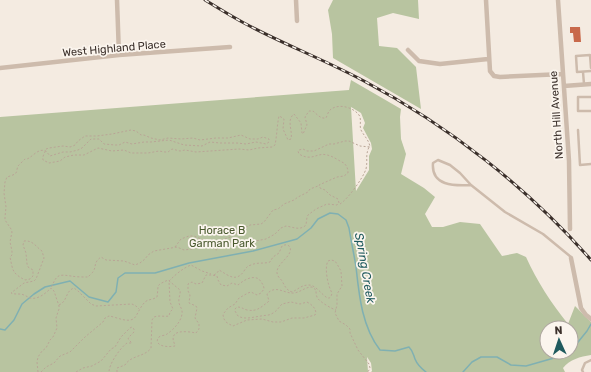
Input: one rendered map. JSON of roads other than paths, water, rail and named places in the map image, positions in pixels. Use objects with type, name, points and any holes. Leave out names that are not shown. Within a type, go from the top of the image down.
[{"type":"street","points":[[117,0],[119,55]]},
{"type":"street","points":[[296,0],[297,21]]},
{"type":"street","points":[[486,0],[488,59],[490,71],[494,76],[562,74]]},
{"type":"street","name":"North Hill Avenue","points":[[558,0],[569,161],[570,229]]},
{"type":"street","name":"West Highland Place","points":[[0,68],[119,55],[230,47]]},
{"type":"street","points":[[408,50],[419,61],[440,64],[488,59]]},
{"type":"street","points":[[564,86],[591,84]]},
{"type":"street","points":[[571,258],[581,308],[591,319]]},
{"type":"lane","points":[[591,68],[590,56],[576,56],[577,72],[591,72]]},
{"type":"lane","points":[[583,72],[584,85]]},
{"type":"lane","points":[[591,97],[578,97],[578,111],[591,110]]},
{"type":"lane","points":[[578,130],[580,165],[591,164]]},
{"type":"lane","points":[[471,185],[450,185],[442,182],[436,177],[432,169],[433,163],[438,160],[450,165],[471,185],[505,212],[543,234],[571,258]]},
{"type":"lane","points":[[583,372],[582,370],[585,363],[591,360]]},
{"type":"waterway","name":"Spring Creek","points":[[0,329],[5,330],[14,320],[22,304],[45,287],[70,281],[89,297],[108,302],[116,292],[118,278],[125,273],[155,273],[189,263],[253,251],[297,239],[311,228],[318,219],[330,213],[338,214],[346,220],[349,228],[362,310],[374,341],[380,350],[395,351],[409,347],[417,363],[426,372]]},
{"type":"waterway","name":"Spring Creek","points":[[579,341],[591,324]]},
{"type":"waterway","name":"Spring Creek","points":[[463,372],[472,362],[481,357],[497,357],[511,365],[526,366],[547,360]]},
{"type":"railway","points":[[205,0],[259,31],[364,81],[396,99],[457,138],[486,160],[541,208],[567,233],[591,260]]},
{"type":"park label","name":"Horace B Garman Park","points":[[222,236]]}]
